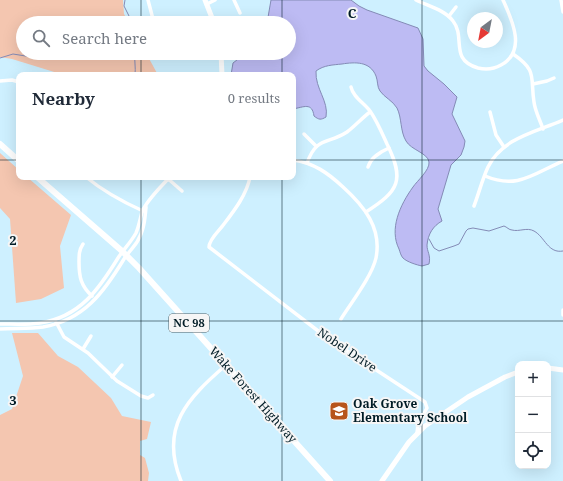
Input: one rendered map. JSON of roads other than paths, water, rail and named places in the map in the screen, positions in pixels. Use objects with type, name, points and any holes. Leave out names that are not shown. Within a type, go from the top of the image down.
[{"type":"highway","points":[[0,144],[16,158]]},
{"type":"highway","name":"Wake Forest Highway","points":[[40,180],[124,253],[330,481]]},
{"type":"street","points":[[148,0],[152,16]]},
{"type":"street","points":[[211,16],[206,2],[215,0]]},
{"type":"street","points":[[234,0],[240,12]]},
{"type":"street","points":[[416,0],[449,16],[458,30],[460,54],[473,67],[485,70],[503,64],[513,54],[516,36],[503,0]]},
{"type":"street","points":[[561,0],[563,12]]},
{"type":"street","points":[[449,16],[456,7]]},
{"type":"street","points":[[513,54],[528,66],[532,74],[534,105],[543,128]]},
{"type":"street","points":[[221,60],[222,72]]},
{"type":"street","points":[[533,84],[554,78]]},
{"type":"street","points":[[0,81],[16,81]]},
{"type":"street","points":[[351,87],[353,94],[370,112],[397,167],[395,184],[390,194],[366,212]]},
{"type":"street","points":[[307,163],[316,146],[324,141],[345,133],[370,112]]},
{"type":"street","points":[[490,112],[496,135],[504,147]]},
{"type":"street","points":[[474,206],[493,159],[504,147],[515,140],[563,120]]},
{"type":"street","points":[[304,134],[316,146]]},
{"type":"street","points":[[368,167],[370,160],[377,154],[389,148]]},
{"type":"street","points":[[296,161],[307,163],[318,168],[330,176],[358,201],[372,222],[375,232],[377,247],[376,257],[368,277],[341,319]]},
{"type":"street","points":[[485,176],[504,182],[520,180],[563,162]]},
{"type":"street","points":[[90,180],[118,198],[144,211]]},
{"type":"street","points":[[0,327],[35,328],[57,324],[73,317],[96,300],[107,286],[136,232],[151,197],[166,180]]},
{"type":"street","points":[[170,180],[182,191]]},
{"type":"street","points":[[204,250],[209,247],[210,243],[225,223],[244,193],[249,180]]},
{"type":"street","points":[[83,244],[80,251],[80,278],[83,286],[96,300]]},
{"type":"street","name":"Nobel Drive","points":[[209,247],[326,337],[425,402],[427,408],[418,424],[417,433]]},
{"type":"street","points":[[0,327],[30,324],[55,319],[78,308],[101,285],[124,253]]},
{"type":"street","points":[[563,310],[563,315]]},
{"type":"street","points":[[55,319],[66,339],[83,349],[112,377],[141,396],[148,398],[153,395]]},
{"type":"street","points":[[83,349],[91,336]]},
{"type":"street","points":[[112,377],[122,365]]},
{"type":"street","points":[[181,481],[174,460],[173,448],[179,419],[190,400],[226,365]]},
{"type":"street","points":[[551,368],[563,370]]},
{"type":"street","points":[[382,481],[417,433],[433,420],[468,396],[515,373]]},
{"type":"water","points":[[271,0],[351,0],[367,10],[418,28],[423,39],[424,66],[457,97],[452,114],[465,141],[461,155],[451,165],[438,209],[442,221],[436,225],[428,237],[427,245],[430,258],[429,264],[420,266],[403,258],[396,241],[395,233],[397,217],[400,209],[408,194],[425,172],[429,162],[426,156],[406,141],[397,108],[380,91],[376,76],[370,68],[366,65],[352,63],[329,66],[316,71],[318,84],[326,106],[326,117],[321,119],[314,116],[311,109],[307,106],[296,108],[296,72],[232,72],[233,63],[237,60],[296,60],[296,16],[268,16]]},
{"type":"waterway","points":[[125,0],[124,6],[129,16]]},
{"type":"waterway","points":[[0,58],[16,54]]},
{"type":"waterway","points":[[135,60],[135,72]]},
{"type":"waterway","points":[[429,239],[434,248],[439,251],[459,244],[468,229],[473,228],[489,231],[504,226],[511,230],[529,229],[534,231],[550,248],[563,251]]},
{"type":"place","name":"Oak Grove Elementary School","points":[[339,411]]}]
